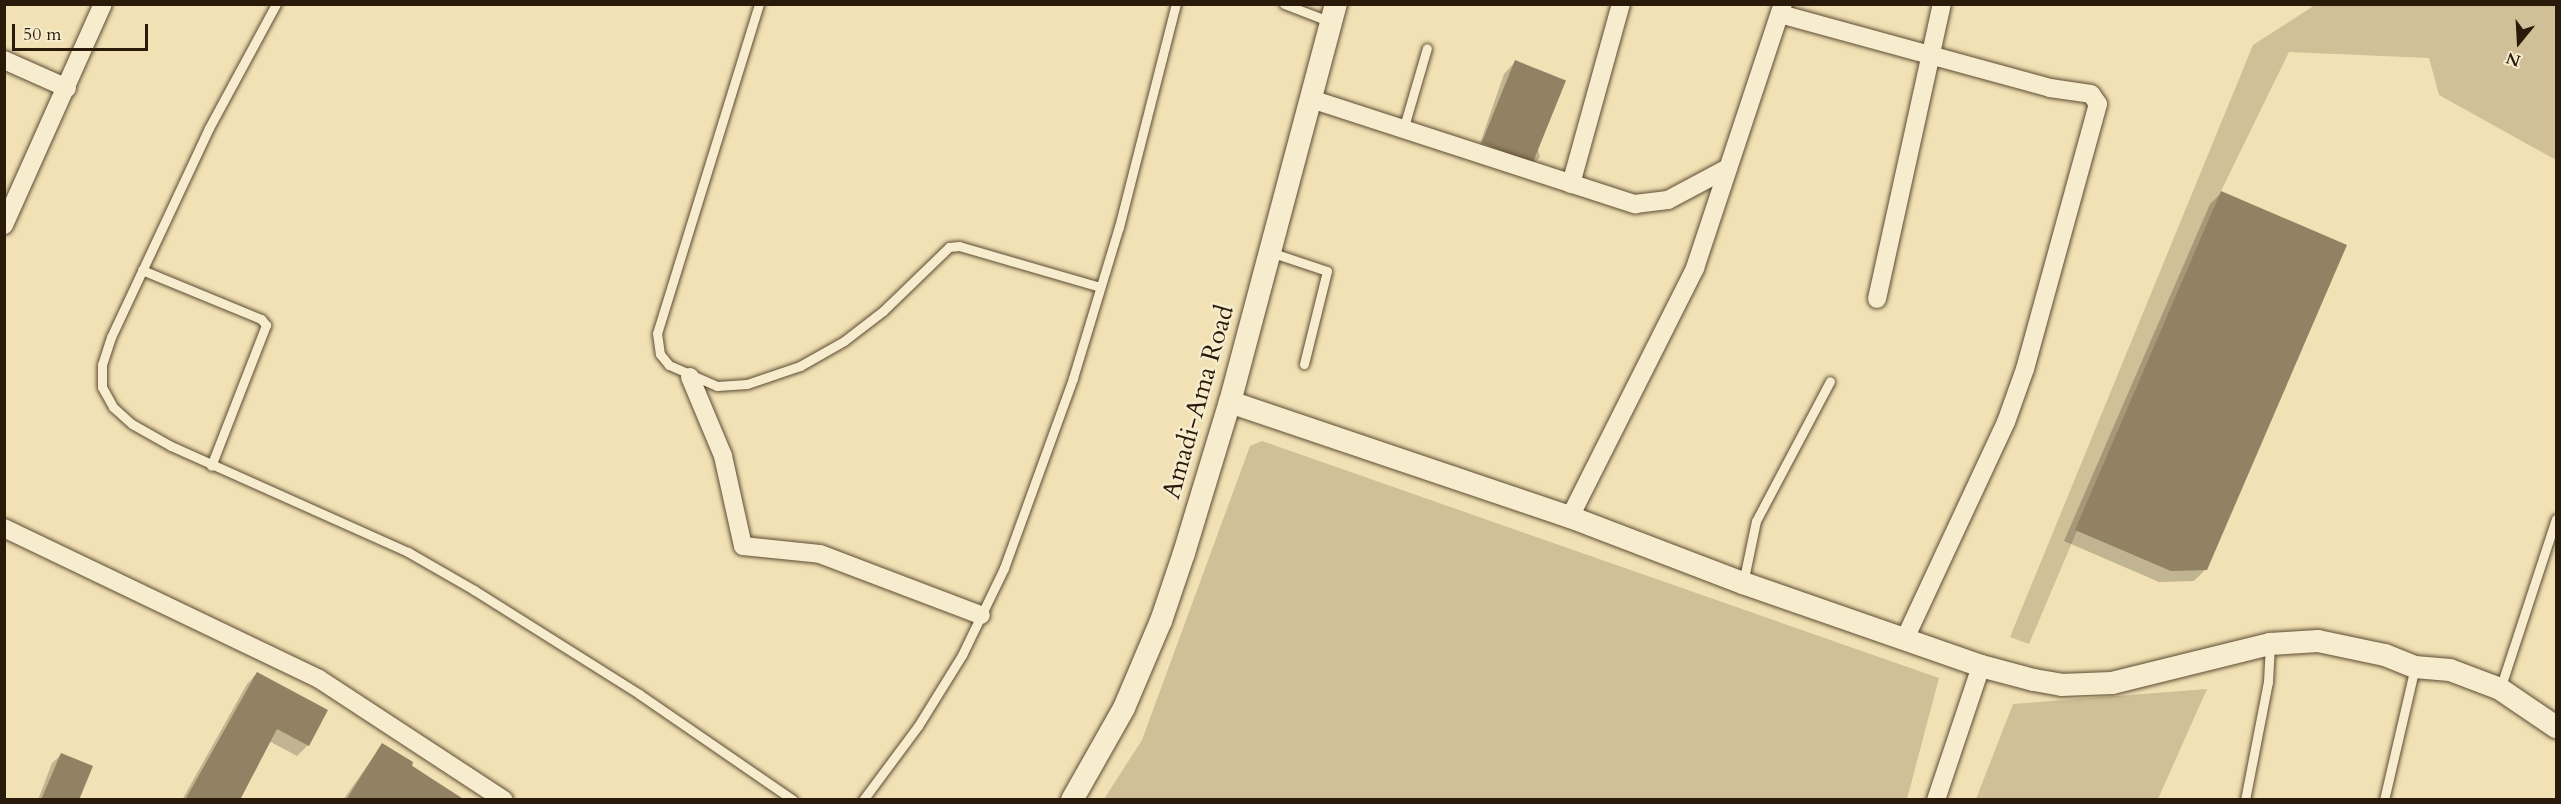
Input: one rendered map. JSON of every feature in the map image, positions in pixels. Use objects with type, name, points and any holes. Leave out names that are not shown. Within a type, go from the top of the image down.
[{"type":"street","points":[[4,225],[103,4]]},
{"type":"street","points":[[1571,184],[1621,4]]},
{"type":"street","points":[[1877,299],[1942,4]]},
{"type":"street","points":[[1570,517],[1695,268],[1781,9],[2050,88],[2091,94],[2098,104],[2025,369],[2006,422],[1905,639]]},
{"type":"street","name":"Amadi-Ama Road","points":[[1072,800],[1124,708],[1161,621],[1230,402],[1334,13]]},
{"type":"street","points":[[4,60],[67,88]]},
{"type":"street","points":[[1311,99],[1635,204],[1653,205],[1728,168]]},
{"type":"street","points":[[690,377],[723,456],[743,546],[820,554],[981,615]]},
{"type":"street","points":[[1230,402],[1570,517],[1743,584],[1982,666],[2061,685],[2112,683],[2270,644],[2301,640],[2333,643],[2415,667],[2450,670],[2499,689],[2556,727]]},
{"type":"street","points":[[4,528],[319,679],[504,800]]},
{"type":"street","points":[[1936,800],[1982,666]]},
{"type":"lane","points":[[276,4],[209,128],[111,337],[102,365],[102,387],[113,407],[132,424],[211,466],[408,552],[465,584],[639,694],[793,800]]},
{"type":"lane","points":[[759,4],[657,333],[660,354],[669,365],[690,377],[717,386],[747,384],[800,366],[844,341],[883,311],[937,255],[949,247],[959,246],[1100,287]]},
{"type":"lane","points":[[863,800],[918,726],[981,615],[1004,568],[1072,378],[1100,287],[1176,4]]},
{"type":"lane","points":[[1284,4],[1334,13]]},
{"type":"lane","points":[[1403,130],[1427,48]]},
{"type":"lane","points":[[1270,252],[1327,271],[1304,364]]},
{"type":"lane","points":[[142,270],[261,320],[266,325],[211,466]]},
{"type":"lane","points":[[1743,584],[1756,521],[1830,381]]},
{"type":"lane","points":[[2499,689],[2556,519]]},
{"type":"lane","points":[[2245,800],[2268,682],[2270,644]]},
{"type":"lane","points":[[2384,800],[2415,667]]},
{"type":"shaded area","points":[[2315,5],[2556,5],[2556,160],[2439,95],[2429,58],[2289,52],[2221,191],[2029,644],[2010,637],[2253,45]]},
{"type":"shaded area","points":[[1262,441],[1939,678],[1907,799],[1104,799],[1142,740],[1250,446]]},
{"type":"shaded area","points":[[2207,689],[2158,799],[1976,799],[2013,704]]},
{"type":"building","points":[[1515,60],[1566,81],[1533,163],[1482,143]]},
{"type":"building","points":[[2221,191],[2347,245],[2207,570],[2171,571],[2075,530]]},
{"type":"building","points":[[257,672],[328,710],[309,746],[277,729],[240,800],[185,800]]},
{"type":"building","points":[[382,743],[413,762],[412,766],[465,800],[346,800]]},
{"type":"building","points":[[61,753],[93,766],[79,800],[41,800]]}]
